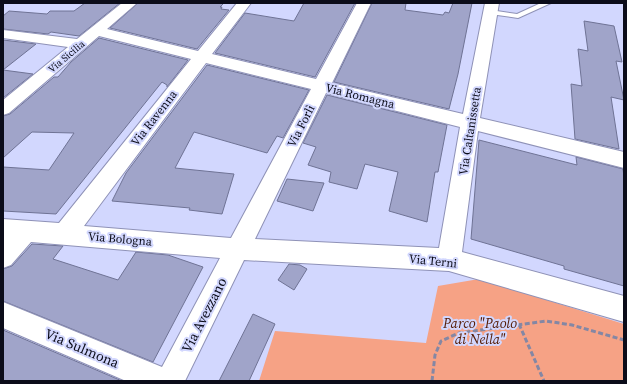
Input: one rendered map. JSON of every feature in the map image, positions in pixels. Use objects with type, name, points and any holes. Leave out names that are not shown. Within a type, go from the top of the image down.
[{"type":"street","name":"Via Sicilia","points":[[3,109],[130,3]]},
{"type":"street","name":"Via Ravenna","points":[[64,234],[244,3]]},
{"type":"street","name":"Via Forlì","points":[[237,249],[364,3]]},
{"type":"street","name":"Via Caltanissetta","points":[[449,260],[470,123],[491,8]]},
{"type":"street","name":"Via Romagna","points":[[96,31],[624,160]]},
{"type":"street","points":[[3,34],[80,44]]},
{"type":"street","name":"Via Bologna","points":[[3,229],[237,249]]},
{"type":"street","points":[[3,257],[26,231]]},
{"type":"street","name":"Via Terni","points":[[237,249],[449,260],[624,309]]},
{"type":"street","name":"Via Avezzano","points":[[170,381],[237,249]]},
{"type":"street","name":"Via Sulmona","points":[[3,315],[160,381]]},
{"type":"lane","points":[[491,8],[518,16],[547,3]]},
{"type":"path","points":[[432,381],[435,355],[441,341],[459,333],[539,321],[558,322],[624,340]]},
{"type":"path","points":[[519,324],[544,381]]},
{"type":"green space","name":"Parco \"Paolo di Nella\"","points":[[479,279],[624,324],[624,381],[259,381],[275,331],[426,343],[438,286]]},
{"type":"building","points":[[85,3],[120,3],[79,36],[51,32],[48,34],[3,29],[3,16],[9,11],[47,14],[50,11],[74,11]]},
{"type":"building","points":[[138,3],[224,3],[220,7],[222,7],[221,9],[229,10],[197,49],[110,28]]},
{"type":"building","points":[[304,3],[355,3],[315,77],[215,53],[245,13],[294,21]]},
{"type":"building","points":[[372,3],[406,3],[405,10],[443,15],[445,12],[449,13],[453,3],[472,3],[458,74],[449,109],[334,82]]},
{"type":"building","points":[[584,21],[614,26],[622,62],[616,61],[624,100],[611,97],[619,149],[575,139],[571,84],[582,86],[578,49],[588,51]]},
{"type":"building","points":[[99,38],[188,60],[167,87],[167,85],[162,82],[56,214],[3,211],[3,167],[49,170],[74,133],[32,132],[3,158],[3,116],[10,114],[54,77],[58,77],[71,62]]},
{"type":"building","points":[[3,40],[36,44],[3,70]]},
{"type":"building","points":[[207,65],[309,90],[283,138],[277,136],[267,153],[194,132],[175,168],[234,174],[222,214],[189,210],[190,208],[112,201],[126,173]]},
{"type":"building","points":[[3,70],[33,74],[3,98]]},
{"type":"building","points":[[327,95],[447,125],[438,172],[435,172],[427,222],[389,211],[398,172],[365,164],[357,189],[329,182],[331,172],[308,165],[316,147],[303,143]]},
{"type":"building","points":[[479,140],[577,165],[576,157],[623,169],[624,286],[564,269],[564,266],[471,239]]},
{"type":"building","points":[[287,179],[324,183],[313,211],[277,201]]},
{"type":"building","points":[[32,244],[63,246],[53,259],[118,280],[136,252],[168,255],[203,267],[153,362],[3,301],[3,269],[12,266]]},
{"type":"building","points":[[289,264],[300,265],[307,269],[294,290],[278,280]]},
{"type":"building","points":[[253,314],[275,324],[249,381],[219,381]]},
{"type":"building","points":[[3,330],[122,381],[3,381]]}]
